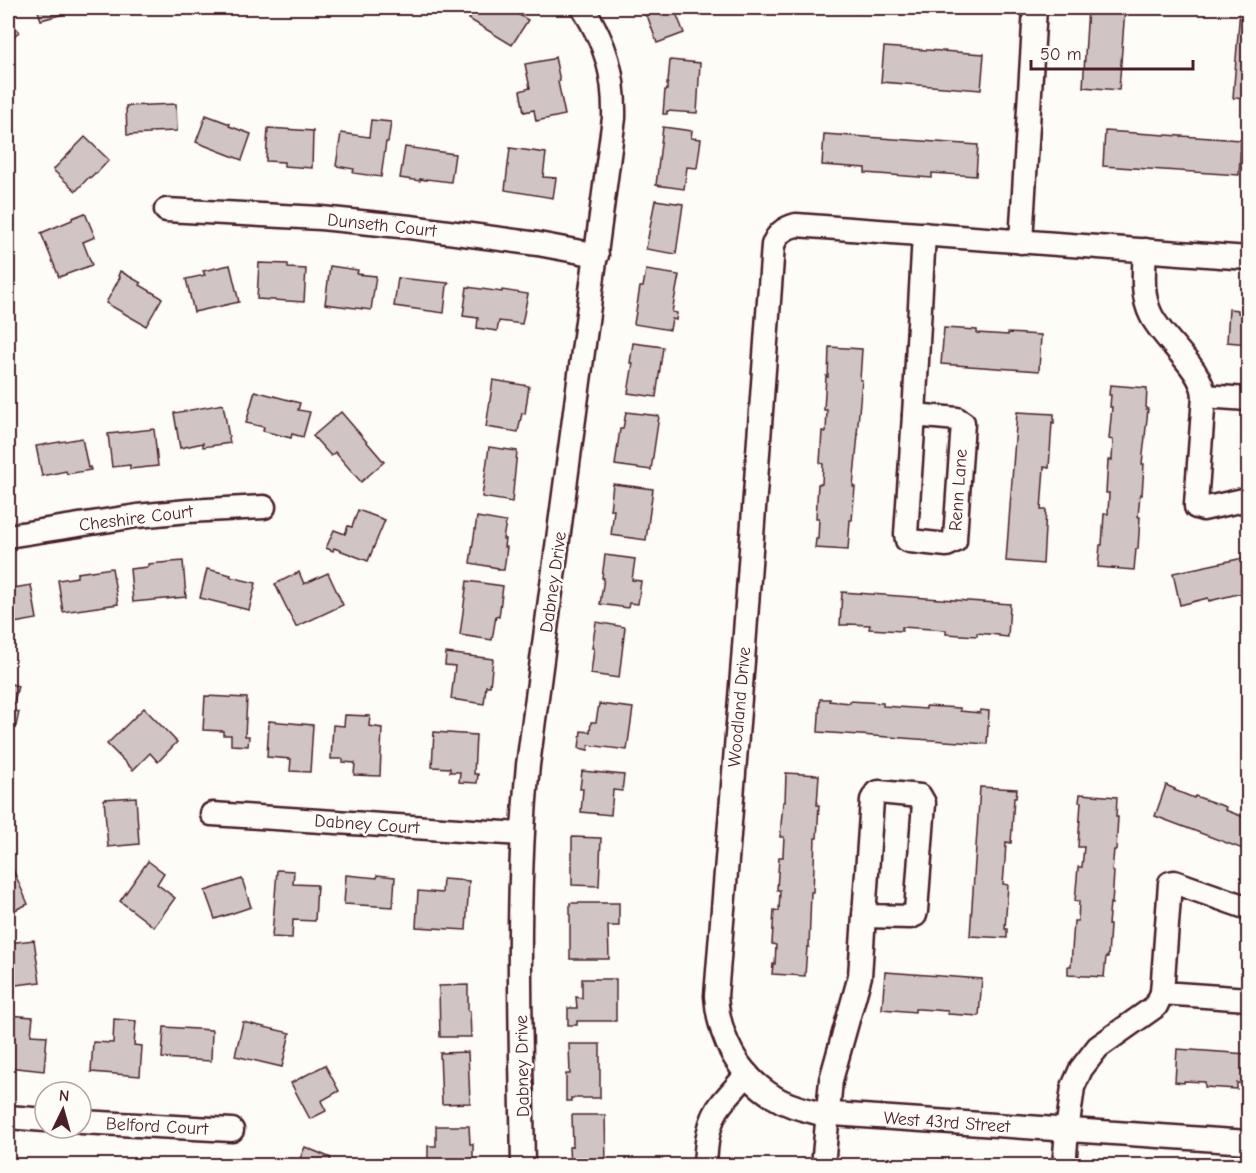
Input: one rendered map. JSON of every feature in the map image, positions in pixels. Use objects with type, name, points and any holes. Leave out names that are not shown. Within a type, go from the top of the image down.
[{"type":"street","name":"Dabney Drive","points":[[523,1166],[520,929],[522,834],[530,754],[597,255],[615,98],[608,58],[583,8]]},
{"type":"street","points":[[1021,242],[1035,8]]},
{"type":"street","name":"Dunseth Court","points":[[166,210],[310,218],[410,227],[548,245],[597,255]]},
{"type":"street","name":"Woodland Drive","points":[[747,1074],[726,1043],[720,1024],[716,996],[773,245],[778,234],[796,225],[924,234]]},
{"type":"street","points":[[924,234],[1248,258]]},
{"type":"street","name":"Renn Lane","points":[[914,415],[957,419],[963,423],[955,538],[948,545],[906,540],[924,234]]},
{"type":"street","points":[[1145,250],[1144,288],[1149,313],[1162,333],[1198,375],[1203,387],[1196,507],[1203,509],[1248,499]]},
{"type":"street","points":[[1204,396],[1248,399]]},
{"type":"street","name":"Cheshire Court","points":[[8,536],[137,516],[264,507]]},
{"type":"street","points":[[823,1166],[832,1071],[860,976],[864,916],[873,796],[879,792],[920,796],[924,803],[915,915],[911,917],[864,916]]},
{"type":"street","name":"Dabney Court","points":[[212,814],[522,834]]},
{"type":"street","points":[[1064,1166],[1073,1087],[1077,1076],[1098,1047],[1156,1006],[1162,993],[1170,884],[1174,882],[1248,908]]},
{"type":"street","points":[[1162,993],[1248,999]]},
{"type":"street","points":[[705,1166],[708,1137],[714,1116],[721,1104],[747,1074]]},
{"type":"street","name":"West 43rd Street","points":[[747,1074],[775,1098],[791,1106],[818,1113],[1248,1143]]},
{"type":"street","points":[[8,1118],[33,1119]]},
{"type":"street","name":"Belford Court","points":[[93,1123],[232,1130]]},
{"type":"building","points":[[37,8],[86,8],[41,20]]},
{"type":"building","points":[[135,8],[164,8],[136,12]]},
{"type":"building","points":[[476,8],[507,8],[528,20],[512,45],[469,19]]},
{"type":"building","points":[[642,8],[674,8],[684,33],[657,43]]},
{"type":"building","points":[[826,8],[862,8],[861,13],[825,10]]},
{"type":"building","points":[[1088,8],[1125,8],[1119,90],[1083,87]]},
{"type":"building","points":[[1240,8],[1248,8],[1248,99],[1233,98]]},
{"type":"building","points":[[8,18],[19,32],[8,41]]},
{"type":"building","points":[[884,47],[984,54],[981,90],[881,82]]},
{"type":"building","points":[[555,57],[565,115],[536,121],[534,110],[524,112],[520,91],[530,88],[525,64]]},
{"type":"building","points":[[670,60],[700,63],[697,113],[667,111],[667,114],[663,114]]},
{"type":"building","points":[[176,104],[177,131],[127,135],[126,106]]},
{"type":"building","points":[[206,115],[251,134],[242,160],[196,142]]},
{"type":"building","points":[[371,120],[391,122],[381,177],[353,173],[354,169],[336,166],[341,133],[369,137]]},
{"type":"building","points":[[663,127],[692,131],[691,138],[701,139],[697,168],[687,167],[684,189],[656,185]]},
{"type":"building","points":[[268,128],[313,131],[312,168],[284,166],[284,162],[266,161]]},
{"type":"building","points":[[1105,131],[1241,140],[1239,175],[1103,166]]},
{"type":"building","points":[[824,134],[978,145],[976,176],[932,173],[932,178],[865,173],[865,168],[822,165]]},
{"type":"building","points":[[85,137],[109,160],[76,191],[53,170]]},
{"type":"building","points":[[405,147],[455,154],[451,182],[400,178]]},
{"type":"building","points":[[510,148],[546,153],[543,177],[556,178],[553,198],[505,190]]},
{"type":"building","points":[[655,200],[683,204],[676,254],[646,249]]},
{"type":"building","points":[[85,213],[95,237],[83,242],[92,265],[59,277],[41,233]]},
{"type":"building","points":[[259,263],[288,264],[288,268],[306,269],[304,302],[257,299]]},
{"type":"building","points":[[230,265],[239,302],[194,312],[186,279],[205,275],[203,271]]},
{"type":"building","points":[[330,266],[358,270],[357,274],[376,276],[371,310],[325,304]]},
{"type":"building","points":[[646,270],[679,275],[672,312],[677,313],[676,320],[672,319],[670,330],[634,324],[640,287],[643,287]]},
{"type":"building","points":[[120,271],[162,298],[146,326],[106,303],[120,277],[118,276]]},
{"type":"building","points":[[398,278],[449,283],[444,313],[394,306]]},
{"type":"building","points":[[467,287],[528,294],[522,324],[499,321],[497,331],[477,328],[478,318],[463,316]]},
{"type":"building","points":[[1229,309],[1248,314],[1248,344],[1227,342]]},
{"type":"building","points":[[944,328],[977,330],[977,333],[1041,335],[1039,371],[941,364]]},
{"type":"building","points":[[633,343],[663,347],[656,397],[628,393],[633,363],[630,363]]},
{"type":"building","points":[[829,347],[862,349],[860,380],[862,380],[853,487],[855,487],[848,550],[815,548],[819,518],[816,518],[818,484],[822,484],[823,464],[820,463],[822,431],[826,432],[827,410],[824,410]]},
{"type":"building","points":[[493,380],[529,386],[525,414],[522,413],[518,432],[486,427]]},
{"type":"building","points":[[1110,385],[1147,388],[1146,409],[1148,409],[1142,464],[1144,464],[1142,495],[1140,494],[1138,549],[1136,549],[1134,570],[1098,567],[1104,514],[1108,514],[1109,493],[1106,493],[1108,460],[1112,460],[1113,440],[1109,439],[1112,407],[1110,407]]},
{"type":"building","points":[[255,391],[300,403],[298,410],[310,412],[303,437],[292,434],[291,438],[263,431],[264,427],[246,423]]},
{"type":"building","points":[[223,404],[230,443],[203,447],[203,443],[180,448],[174,413]]},
{"type":"building","points":[[341,412],[384,462],[361,482],[335,452],[331,456],[313,436]]},
{"type":"building","points":[[626,412],[659,416],[651,470],[615,465],[620,429],[623,429]]},
{"type":"building","points":[[1017,412],[1054,414],[1049,468],[1044,467],[1041,510],[1046,510],[1043,564],[1006,561]]},
{"type":"building","points":[[154,429],[158,466],[130,469],[130,465],[112,467],[108,434]]},
{"type":"building","points":[[82,438],[88,468],[90,467],[91,470],[67,474],[66,471],[42,476],[36,446]]},
{"type":"building","points":[[489,447],[517,451],[512,502],[482,497]]},
{"type":"building","points":[[8,454],[13,483],[8,484]]},
{"type":"building","points":[[613,484],[653,489],[646,540],[611,535],[614,510],[610,510]]},
{"type":"building","points":[[358,510],[385,520],[368,561],[334,548],[333,551],[326,548],[334,530],[345,534],[348,526],[352,527]]},
{"type":"building","points":[[477,517],[506,522],[503,539],[505,539],[504,547],[507,547],[504,570],[470,563]]},
{"type":"building","points":[[605,555],[635,559],[632,580],[641,581],[638,604],[629,603],[628,608],[600,604]]},
{"type":"building","points":[[1248,557],[1248,588],[1241,589],[1242,593],[1180,605],[1173,573]]},
{"type":"building","points":[[183,561],[186,597],[133,602],[130,569],[148,567],[148,564]]},
{"type":"building","points":[[112,568],[118,604],[63,612],[58,580],[77,577],[77,573]]},
{"type":"building","points":[[207,569],[256,583],[249,610],[200,598]]},
{"type":"building","points":[[299,572],[304,584],[328,573],[343,605],[296,627],[275,584]]},
{"type":"building","points":[[467,581],[503,586],[499,617],[496,616],[492,640],[460,635]]},
{"type":"building","points":[[31,585],[37,619],[8,624],[8,589]]},
{"type":"building","points":[[842,592],[1010,604],[1008,637],[977,633],[977,636],[946,634],[946,630],[902,627],[902,631],[869,629],[870,625],[840,625]]},
{"type":"building","points":[[596,622],[625,627],[619,678],[591,674]]},
{"type":"building","points":[[446,653],[493,659],[490,686],[486,686],[484,704],[451,699],[455,666],[445,665]]},
{"type":"building","points":[[8,683],[18,686],[12,710],[19,712],[16,726],[9,724],[8,729]]},
{"type":"building","points":[[205,696],[247,698],[245,736],[249,736],[248,746],[231,745],[231,735],[223,735],[223,731],[203,730]]},
{"type":"building","points":[[820,699],[850,703],[850,701],[883,703],[883,706],[926,709],[926,706],[960,708],[960,711],[980,713],[981,710],[989,711],[987,744],[818,732]]},
{"type":"building","points":[[599,704],[633,708],[627,750],[589,745],[588,750],[579,748],[581,731],[590,732],[591,722],[596,722]]},
{"type":"building","points":[[144,708],[177,742],[158,762],[150,753],[133,770],[107,744]]},
{"type":"building","points":[[345,715],[370,716],[369,726],[382,728],[380,776],[354,775],[355,763],[343,762],[343,759],[331,759],[333,725],[344,726]]},
{"type":"building","points":[[269,721],[313,725],[310,772],[290,771],[291,759],[267,757]]},
{"type":"building","points":[[434,732],[476,735],[474,774],[478,774],[477,783],[459,782],[460,772],[450,772],[450,768],[432,767]]},
{"type":"building","points":[[582,771],[624,775],[622,791],[613,790],[611,815],[581,812]]},
{"type":"building","points":[[786,773],[819,775],[817,838],[815,838],[813,892],[811,892],[809,947],[807,947],[805,976],[772,974],[776,945],[772,944],[774,910],[779,911],[780,890],[777,890],[779,857],[783,857],[784,837],[780,837]]},
{"type":"building","points":[[1166,785],[1194,798],[1195,796],[1226,807],[1225,810],[1241,816],[1248,815],[1248,851],[1155,816]]},
{"type":"building","points":[[980,787],[1017,789],[1016,798],[1014,798],[1011,843],[1006,842],[1003,884],[1008,885],[1005,929],[1007,929],[1007,938],[970,936]]},
{"type":"building","points":[[1080,794],[1117,797],[1116,850],[1114,850],[1112,871],[1114,872],[1108,925],[1110,925],[1108,957],[1106,957],[1104,977],[1068,975],[1068,966],[1071,966],[1074,921],[1078,921],[1079,901],[1075,901],[1078,867],[1082,867],[1084,847],[1078,847]]},
{"type":"building","points":[[136,797],[139,844],[108,847],[104,799]]},
{"type":"building","points":[[572,837],[601,838],[599,886],[572,885]]},
{"type":"building","points":[[148,861],[164,873],[157,884],[175,898],[154,927],[120,901]]},
{"type":"building","points":[[11,865],[28,904],[8,913],[8,867]]},
{"type":"building","points":[[277,870],[294,871],[293,884],[317,885],[315,921],[293,920],[292,938],[272,937]]},
{"type":"building","points":[[346,875],[395,877],[393,907],[344,904]]},
{"type":"building","points":[[242,879],[251,907],[215,919],[205,891]]},
{"type":"building","points":[[443,879],[469,881],[466,930],[416,927],[418,891],[442,893]]},
{"type":"building","points":[[570,903],[619,903],[619,926],[608,926],[609,959],[570,959]]},
{"type":"building","points":[[34,940],[40,982],[8,986],[8,943]]},
{"type":"building","points":[[885,972],[982,979],[979,1016],[948,1014],[948,1011],[915,1009],[915,1012],[882,1009]]},
{"type":"building","points":[[582,979],[616,979],[616,1021],[577,1021],[577,1025],[568,1025],[568,1008],[577,1008],[576,997],[582,998]]},
{"type":"building","points":[[468,985],[471,1037],[440,1037],[439,986]]},
{"type":"building","points":[[8,1015],[33,1017],[31,1035],[47,1036],[44,1071],[8,1067]]},
{"type":"building","points":[[114,1019],[136,1021],[134,1045],[142,1046],[140,1076],[91,1072],[93,1042],[113,1043]]},
{"type":"building","points":[[243,1022],[290,1033],[282,1067],[235,1056]]},
{"type":"building","points":[[164,1027],[212,1030],[211,1061],[162,1058]]},
{"type":"building","points":[[569,1044],[600,1044],[600,1098],[571,1098],[571,1101],[566,1101],[566,1074],[570,1074]]},
{"type":"building","points":[[1177,1049],[1248,1054],[1248,1084],[1237,1083],[1237,1089],[1205,1087],[1205,1082],[1175,1082]]},
{"type":"building","points":[[468,1052],[470,1103],[442,1104],[440,1053]]},
{"type":"building","points":[[325,1065],[339,1091],[321,1101],[326,1111],[310,1119],[291,1083]]},
{"type":"building","points":[[572,1115],[605,1115],[606,1166],[570,1166],[569,1147],[573,1146]]},
{"type":"building","points":[[436,1126],[469,1126],[470,1144],[473,1144],[473,1166],[436,1166],[436,1162],[428,1162],[428,1146],[436,1146]]},
{"type":"building","points":[[305,1147],[331,1158],[328,1166],[297,1166]]}]
